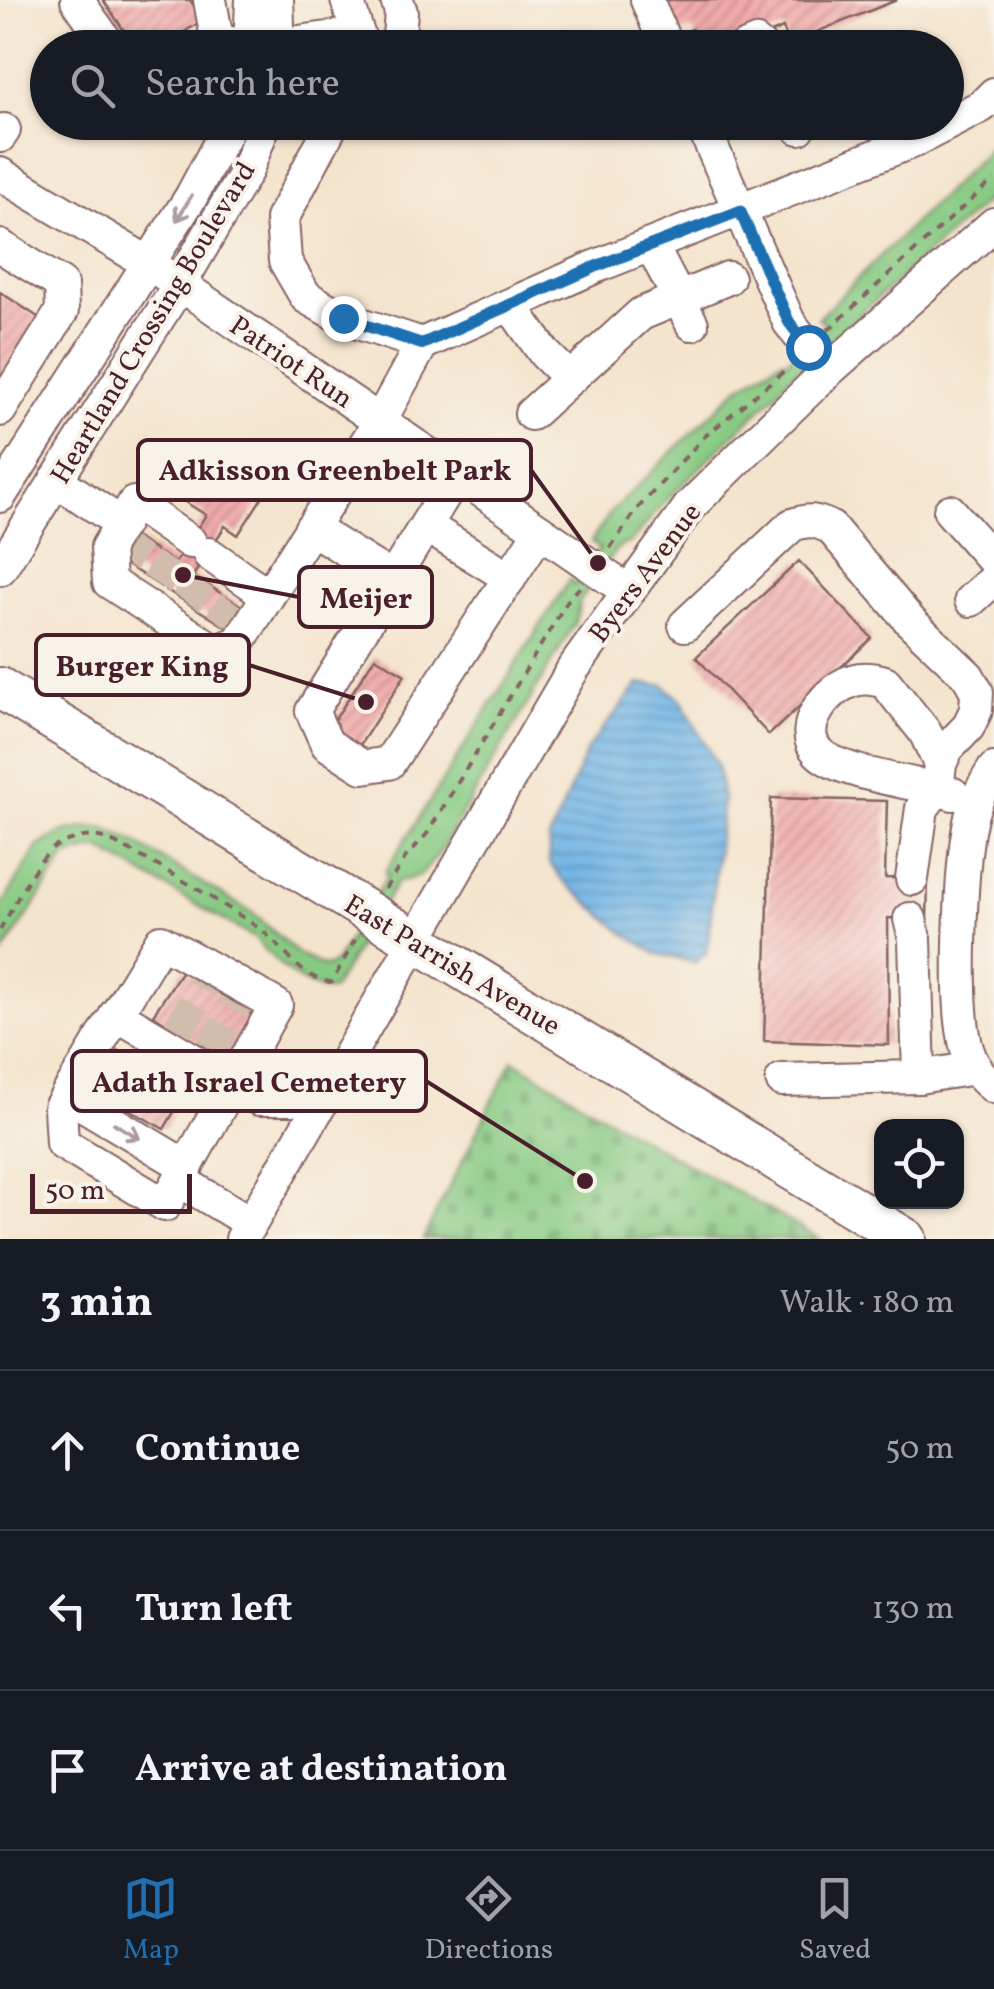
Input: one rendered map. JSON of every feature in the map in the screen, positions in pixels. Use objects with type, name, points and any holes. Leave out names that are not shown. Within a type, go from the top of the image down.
[{"type":"main road","name":"East Parrish Avenue","points":[[0,688],[906,1239]]},
{"type":"street","points":[[76,0],[98,30]]},
{"type":"street","points":[[210,0],[216,30]]},
{"type":"street","points":[[252,0],[258,30]]},
{"type":"street","points":[[267,30],[276,0]]},
{"type":"street","points":[[347,0],[354,30]]},
{"type":"street","points":[[397,0],[400,30]]},
{"type":"street","points":[[648,0],[660,30]]},
{"type":"street","points":[[964,115],[994,94]]},
{"type":"street","name":"Heartland Crossing Boulevard","points":[[0,496],[150,264],[221,140]]},
{"type":"street","name":"Heartland Crossing Boulevard","points":[[0,569],[180,284],[247,170],[258,140]]},
{"type":"street","points":[[324,140],[282,219],[285,260],[306,297],[343,318],[422,344]]},
{"type":"street","points":[[709,140],[789,322],[818,360]]},
{"type":"street","points":[[56,480],[181,577],[311,528],[380,421],[422,344],[652,245],[916,140]]},
{"type":"street","name":"Patriot Run","points":[[0,174],[150,264],[628,592]]},
{"type":"street","name":"Byers Avenue","points":[[246,1231],[572,668],[690,506],[818,360],[994,224]]},
{"type":"street","points":[[652,245],[685,311]]},
{"type":"street","points":[[0,246],[60,284],[62,311],[0,410]]},
{"type":"street","points":[[0,271],[37,294],[58,317]]},
{"type":"street","points":[[531,414],[641,314],[685,311],[728,278]]},
{"type":"street","points":[[511,306],[545,354],[569,378]]},
{"type":"street","points":[[457,474],[312,711],[327,744],[363,767],[389,763],[540,531]]},
{"type":"street","points":[[950,511],[994,562]]},
{"type":"street","points":[[685,624],[792,525],[807,519],[818,521],[831,528],[911,622],[968,676],[977,692],[976,710],[968,727],[947,749],[939,776],[922,808],[912,879]]},
{"type":"street","points":[[426,526],[510,578]]},
{"type":"street","points":[[311,528],[394,579]]},
{"type":"street","points":[[986,806],[994,768]]},
{"type":"street","points":[[939,776],[986,806]]},
{"type":"street","points":[[782,1080],[985,1077],[964,1034],[962,986],[965,866],[973,812],[986,806]]},
{"type":"street","points":[[910,919],[915,939],[918,1076]]},
{"type":"street","points":[[161,941],[240,996],[276,1004],[233,1086],[165,1206],[62,1143],[60,1106],[161,941]]},
{"type":"street","points":[[116,1014],[174,1039],[205,1059],[233,1086],[259,1099],[292,1099],[331,1085]]},
{"type":"street","points":[[183,1174],[246,1231]]},
{"type":"path","points":[[0,930],[50,850],[86,837],[109,840],[265,933],[299,968],[332,982],[404,858],[427,834],[568,600],[638,508],[704,436],[768,387],[818,360],[994,179]]},
{"type":"green space","points":[[994,144],[994,194],[783,383],[667,499],[632,541],[617,548],[580,601],[575,623],[438,855],[420,876],[397,882],[332,990],[300,980],[256,939],[98,848],[66,856],[0,958],[0,909],[38,846],[65,831],[91,827],[129,839],[254,914],[299,955],[325,967],[335,963],[388,875],[385,872],[570,579],[574,586],[600,548],[591,542],[611,512],[738,388],[783,359],[786,361],[826,324],[818,318]]},
{"type":"green space","points":[[513,1060],[617,1124],[820,1239],[423,1239]]},
{"type":"water","points":[[639,684],[664,685],[681,700],[717,765],[723,799],[707,953],[694,963],[655,953],[623,932],[562,880],[549,862],[549,839],[588,748]]},
{"type":"building","points":[[103,0],[190,0],[203,20],[187,30],[124,30]]},
{"type":"building","points":[[650,0],[897,0],[822,30],[662,30]]},
{"type":"building","points":[[0,292],[41,319],[4,378],[0,376]]},
{"type":"building","points":[[206,461],[263,496],[238,535],[225,526],[193,576],[240,605],[226,627],[117,559],[131,535],[175,563],[206,515],[182,500]]},
{"type":"building","points":[[799,561],[872,638],[769,735],[696,657]]},
{"type":"building","points":[[375,657],[405,675],[358,748],[328,730]]},
{"type":"building","points":[[771,798],[887,801],[885,878],[928,879],[927,920],[888,918],[889,1045],[764,1041]]},
{"type":"building","points":[[183,969],[258,1019],[229,1064],[153,1015]]},
{"type":"building","points":[[110,1046],[187,1090],[164,1129],[87,1086]]},
{"type":"tunnel","points":[[122,562],[137,539]]},
{"type":"tunnel","points":[[156,584],[171,560]]},
{"type":"tunnel","points":[[186,602],[200,580]]},
{"type":"tunnel","points":[[220,623],[235,602]]},
{"type":"tunnel","points":[[178,1031],[205,983]]},
{"type":"tunnel","points":[[209,1052],[236,1004]]},
{"type":"place","name":"Adkisson Greenbelt Park","points":[[598,563]]},
{"type":"place","name":"Meijer","points":[[183,575]]},
{"type":"place","name":"Burger King","points":[[366,702]]},
{"type":"place","name":"Adath Israel Cemetery","points":[[585,1181]]},
{"type":"route","points":[[343,318],[422,344],[597,266],[740,211],[789,322],[808,347]]}]
